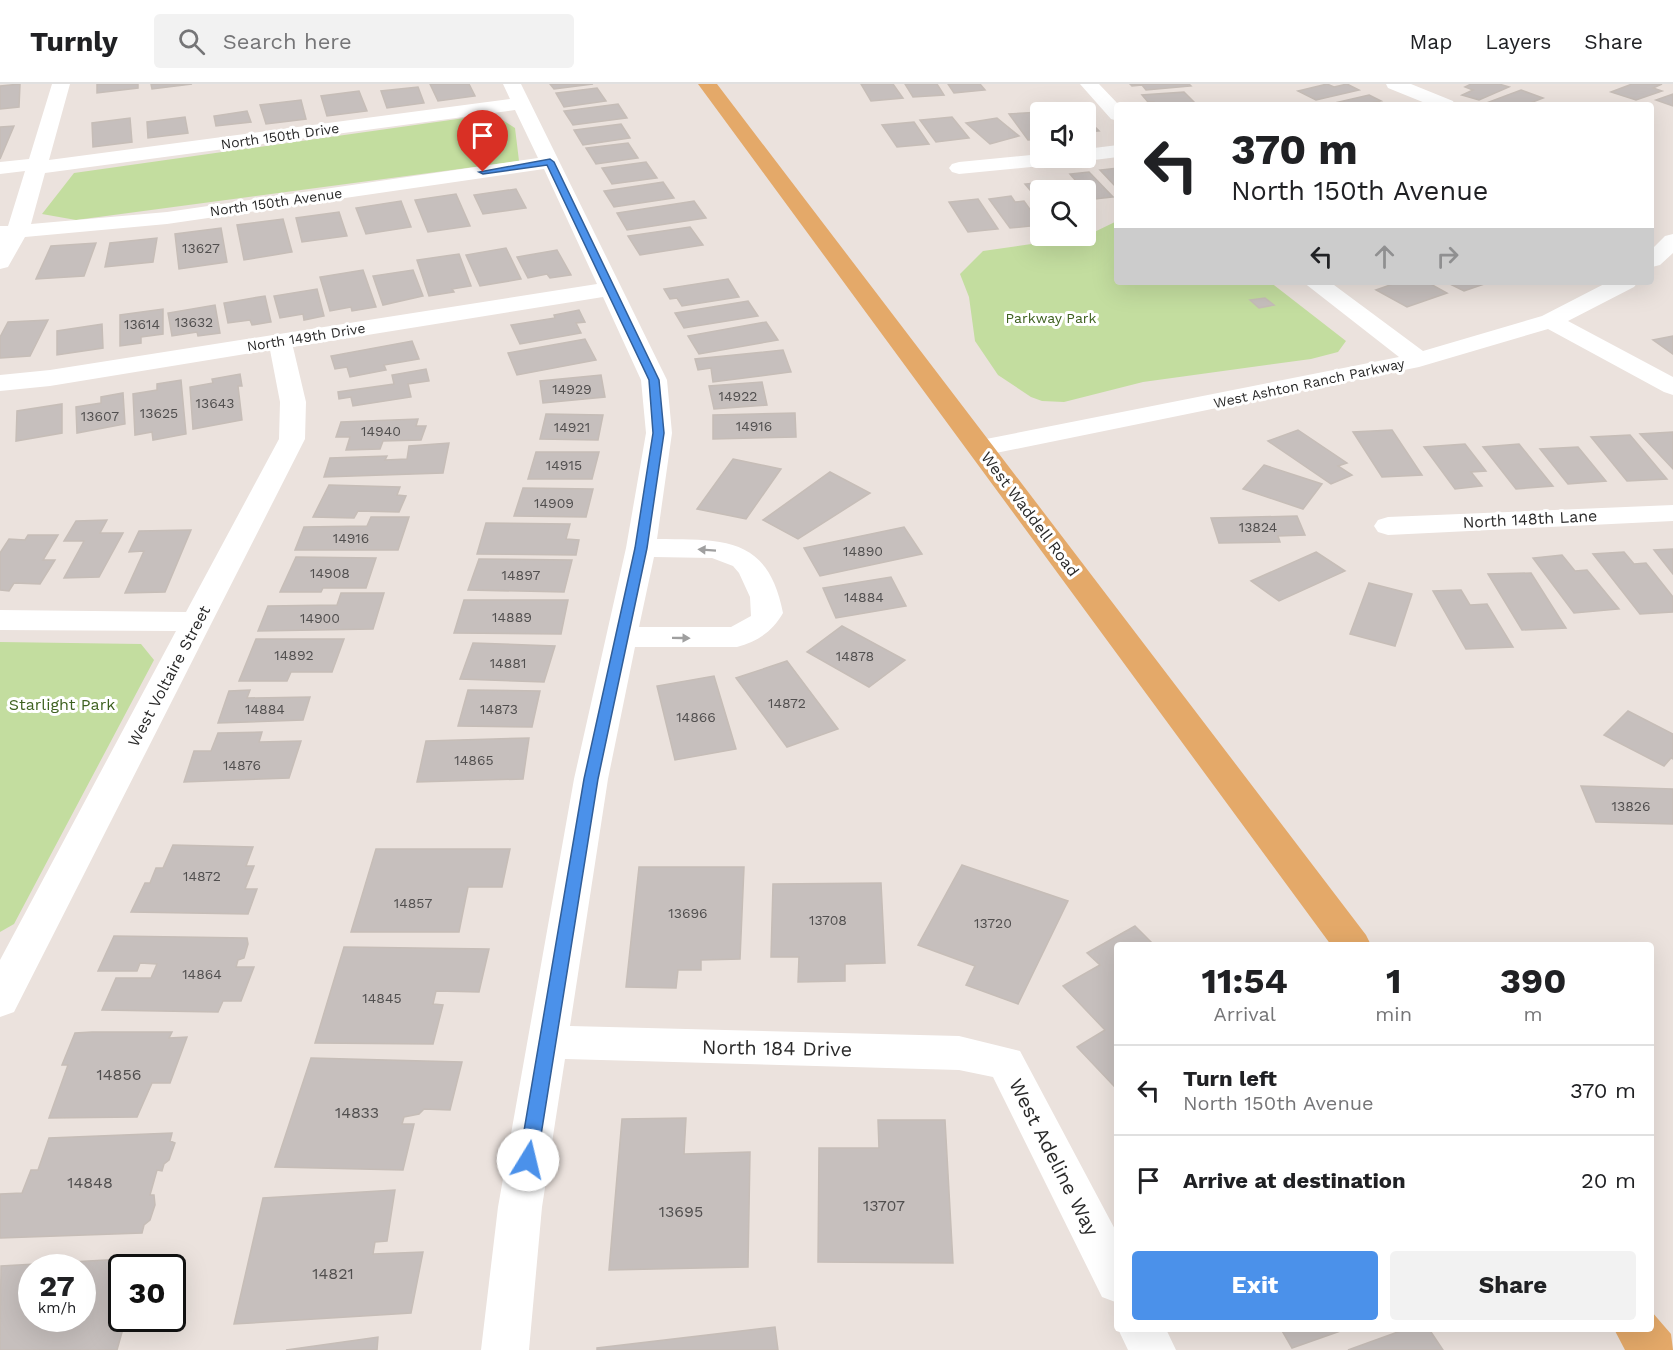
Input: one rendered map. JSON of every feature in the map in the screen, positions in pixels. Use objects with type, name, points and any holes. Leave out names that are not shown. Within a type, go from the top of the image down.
[{"type":"main road","name":"West Waddell Road","points":[[707,84],[1350,942]]},
{"type":"main road","points":[[1640,1332],[1654,1350]]},
{"type":"street","points":[[0,262],[9,232],[37,166],[61,84]]},
{"type":"street","points":[[1089,84],[1114,111]]},
{"type":"street","points":[[1395,84],[1439,102]]},
{"type":"street","points":[[505,1350],[520,1207],[591,779],[641,548],[659,433],[654,380],[517,94]]},
{"type":"street","name":"North 150th Drive","points":[[0,168],[37,166],[517,94]]},
{"type":"street","points":[[1096,154],[1114,152]]},
{"type":"street","points":[[959,168],[1030,161]]},
{"type":"street","name":"North 150th Avenue","points":[[9,232],[167,218],[550,162]]},
{"type":"street","points":[[1654,258],[1673,241]]},
{"type":"street","points":[[1319,285],[1419,360]]},
{"type":"street","name":"West Ashton Ranch Parkway","points":[[981,448],[1419,360],[1550,321],[1620,285]]},
{"type":"street","name":"North 149th Drive","points":[[0,383],[50,378],[611,289]]},
{"type":"street","points":[[1550,321],[1673,387]]},
{"type":"street","name":"West Voltaire Street","points":[[5,980],[197,622],[292,439],[293,402],[280,341]]},
{"type":"street","name":"North 148th Lane","points":[[1388,526],[1673,513]]},
{"type":"street","points":[[622,637],[720,639],[737,637],[764,622],[768,613],[765,597],[752,570],[743,560],[730,553],[712,549],[641,548]]},
{"type":"street","points":[[0,620],[197,622]]},
{"type":"street","name":"North 184 Drive","points":[[547,1042],[959,1053],[1006,1063]]},
{"type":"street","name":"West Adeline Way","points":[[1006,1063],[1114,1274]]},
{"type":"street","points":[[1143,1332],[1152,1350]]},
{"type":"green space","points":[[493,114],[515,128],[519,161],[76,220],[42,214],[74,173]]},
{"type":"green space","name":"Parkway Park","points":[[1114,222],[1114,285],[1274,285],[1346,341],[1338,352],[1311,359],[1143,382],[1064,402],[1042,401],[1031,397],[998,375],[975,341],[969,297],[960,274],[983,251],[1030,244],[1030,246],[1096,246],[1096,231]]},
{"type":"green space","name":"Starlight Park","points":[[0,642],[141,644],[154,660],[14,924],[0,932]]},
{"type":"building","points":[[20,84],[19,107],[0,109],[0,86]]},
{"type":"building","points":[[97,84],[138,84],[138,88],[97,93]]},
{"type":"building","points":[[151,84],[192,84],[152,89]]},
{"type":"building","points":[[430,84],[469,84],[475,96],[438,101]]},
{"type":"building","points":[[550,84],[593,84],[554,89]]},
{"type":"building","points":[[861,84],[893,84],[903,98],[871,101]]},
{"type":"building","points":[[905,84],[937,84],[944,95],[913,97]]},
{"type":"building","points":[[948,84],[980,84],[985,90],[954,93]]},
{"type":"building","points":[[1130,84],[1189,84],[1191,86],[1146,90],[1142,85],[1132,86]]},
{"type":"building","points":[[1327,84],[1334,87],[1347,84],[1359,90],[1316,100],[1298,91]]},
{"type":"building","points":[[1471,84],[1499,84],[1509,87],[1479,100],[1462,95],[1473,90],[1465,87]]},
{"type":"building","points":[[1632,84],[1662,84],[1653,88],[1662,91],[1636,100],[1611,92]]},
{"type":"building","points":[[418,87],[424,103],[387,108],[381,91]]},
{"type":"building","points":[[597,88],[606,101],[564,107],[556,93]]},
{"type":"building","points":[[1521,90],[1543,98],[1533,102],[1489,102]]},
{"type":"building","points":[[359,91],[367,111],[327,116],[321,96]]},
{"type":"building","points":[[1184,92],[1194,102],[1148,102],[1142,95]]},
{"type":"building","points":[[1673,94],[1673,106],[1656,100]]},
{"type":"building","points":[[1369,95],[1381,101],[1376,102],[1339,102]]},
{"type":"building","points":[[301,100],[306,119],[266,124],[260,105]]},
{"type":"building","points":[[618,104],[627,118],[573,125],[564,111]]},
{"type":"building","points":[[247,111],[251,122],[216,126],[214,116]]},
{"type":"building","points":[[1030,113],[1030,140],[1028,140],[1009,114]]},
{"type":"building","points":[[185,117],[188,133],[148,138],[147,122]]},
{"type":"building","points":[[952,117],[969,138],[936,142],[920,120]]},
{"type":"building","points":[[130,118],[132,142],[93,147],[92,123]]},
{"type":"building","points":[[997,118],[1019,136],[990,144],[966,123]]},
{"type":"building","points":[[914,122],[929,144],[897,147],[882,125]]},
{"type":"building","points":[[621,124],[630,138],[583,145],[574,130]]},
{"type":"building","points":[[14,126],[0,159],[0,127]]},
{"type":"building","points":[[628,143],[638,158],[596,164],[586,148]]},
{"type":"building","points":[[646,162],[657,178],[612,184],[602,168]]},
{"type":"building","points":[[1114,168],[1114,185],[1100,170]]},
{"type":"building","points":[[1089,172],[1113,197],[1096,199],[1096,180],[1075,180],[1070,174]]},
{"type":"building","points":[[663,182],[674,198],[614,207],[604,191]]},
{"type":"building","points":[[516,189],[526,208],[483,214],[474,195]]},
{"type":"building","points":[[456,194],[470,226],[428,232],[415,200]]},
{"type":"building","points":[[1011,196],[1015,202],[1024,201],[1030,209],[1030,226],[1010,228],[989,199]]},
{"type":"building","points":[[978,199],[998,229],[968,232],[949,202]]},
{"type":"building","points":[[401,201],[411,227],[366,234],[356,208]]},
{"type":"building","points":[[694,201],[706,218],[627,230],[617,213]]},
{"type":"building","points":[[339,212],[347,236],[302,242],[296,218]]},
{"type":"building","points":[[283,219],[292,252],[244,260],[237,225]]},
{"type":"building","points":[[690,227],[703,245],[640,255],[628,236]]},
{"type":"building","points":[[221,228],[227,262],[179,269],[175,234]]},
{"type":"building","points":[[157,238],[153,262],[105,267],[110,243]]},
{"type":"building","points":[[96,243],[84,276],[36,279],[51,246]]},
{"type":"building","points":[[506,248],[521,279],[480,286],[466,255]]},
{"type":"building","points":[[557,250],[571,275],[550,278],[547,274],[528,278],[517,257]]},
{"type":"building","points":[[459,254],[471,286],[452,289],[454,292],[429,296],[417,260]]},
{"type":"building","points":[[363,270],[376,307],[352,311],[351,307],[330,311],[320,277]]},
{"type":"building","points":[[413,270],[423,296],[383,305],[373,276]]},
{"type":"building","points":[[728,279],[739,297],[682,306],[677,298],[670,299],[664,289]]},
{"type":"building","points":[[1390,285],[1432,285],[1447,293],[1407,307],[1376,290]]},
{"type":"building","points":[[1452,285],[1481,285],[1464,291]]},
{"type":"building","points":[[317,289],[324,316],[304,320],[303,314],[280,318],[274,296]]},
{"type":"building","points":[[265,296],[271,322],[252,325],[250,320],[228,323],[224,303]]},
{"type":"building","points":[[1265,298],[1274,305],[1259,308],[1250,300]]},
{"type":"building","points":[[748,301],[758,316],[684,328],[675,313]]},
{"type":"building","points":[[215,305],[220,333],[198,336],[197,332],[172,336],[168,313]]},
{"type":"building","points":[[163,309],[163,334],[141,337],[141,343],[120,346],[120,315]]},
{"type":"building","points":[[579,310],[585,322],[576,323],[581,333],[520,344],[511,325],[555,318],[554,315]]},
{"type":"building","points":[[48,320],[30,356],[0,358],[0,337],[8,322]]},
{"type":"building","points":[[766,322],[778,340],[699,354],[688,336]]},
{"type":"building","points":[[102,324],[103,348],[57,355],[57,331]]},
{"type":"building","points":[[1673,336],[1673,354],[1653,340]]},
{"type":"building","points":[[585,339],[596,360],[517,375],[508,353]]},
{"type":"building","points":[[412,341],[419,359],[384,365],[386,370],[350,377],[347,367],[335,369],[331,356]]},
{"type":"building","points":[[783,350],[791,372],[713,382],[711,368],[698,370],[695,359]]},
{"type":"building","points":[[426,369],[429,381],[408,384],[411,397],[353,406],[351,397],[339,399],[338,392],[394,384],[392,375]]},
{"type":"building","points":[[240,374],[242,386],[238,386],[242,420],[193,429],[190,387],[213,383],[212,379]]},
{"type":"building","points":[[601,375],[605,397],[543,403],[540,381]]},
{"type":"building","points":[[181,380],[186,434],[153,440],[152,432],[135,435],[133,394],[157,390],[157,384]]},
{"type":"building","points":[[762,382],[767,405],[714,409],[709,386]]},
{"type":"building","points":[[123,393],[125,424],[77,433],[76,407],[101,403],[101,397]]},
{"type":"building","points":[[62,404],[62,433],[16,441],[17,411]]},
{"type":"building","points":[[795,413],[796,437],[713,439],[713,415]]},
{"type":"building","points":[[546,414],[603,415],[598,440],[540,439]]},
{"type":"building","points":[[418,419],[416,426],[426,426],[421,440],[383,441],[380,449],[346,450],[350,437],[336,437],[341,422]]},
{"type":"building","points":[[1298,430],[1347,463],[1338,466],[1352,475],[1331,484],[1268,441]]},
{"type":"building","points":[[1392,430],[1422,475],[1382,477],[1353,432]]},
{"type":"building","points":[[1673,432],[1673,469],[1640,434]]},
{"type":"building","points":[[1630,435],[1667,479],[1627,481],[1591,437]]},
{"type":"building","points":[[449,443],[443,473],[324,477],[330,458],[387,456],[385,460],[407,459],[409,446]]},
{"type":"building","points":[[1465,444],[1486,471],[1471,472],[1482,486],[1455,489],[1424,447]]},
{"type":"building","points":[[1519,444],[1553,486],[1516,489],[1483,447]]},
{"type":"building","points":[[1578,447],[1606,481],[1568,484],[1540,449]]},
{"type":"building","points":[[536,452],[599,452],[592,479],[528,479]]},
{"type":"building","points":[[733,459],[781,469],[746,519],[697,509]]},
{"type":"building","points":[[1264,465],[1322,484],[1303,509],[1243,489]]},
{"type":"building","points":[[830,472],[870,493],[798,539],[763,520]]},
{"type":"building","points":[[329,485],[400,487],[397,495],[406,496],[399,512],[358,511],[354,518],[313,517]]},
{"type":"building","points":[[523,488],[593,489],[586,517],[514,516]]},
{"type":"building","points":[[1297,516],[1305,535],[1278,536],[1280,542],[1219,543],[1211,518]]},
{"type":"building","points":[[371,517],[409,517],[398,550],[295,550],[304,527],[367,526]]},
{"type":"building","points":[[107,520],[100,533],[123,533],[99,577],[64,578],[84,541],[64,541],[76,521]]},
{"type":"building","points":[[486,523],[570,524],[566,539],[579,540],[576,555],[477,554]]},
{"type":"building","points":[[904,527],[922,554],[820,576],[804,548]]},
{"type":"building","points":[[191,530],[165,592],[125,593],[144,551],[129,552],[139,531]]},
{"type":"building","points":[[28,535],[58,535],[43,560],[55,560],[40,584],[14,583],[9,591],[0,590],[0,553],[9,539],[25,540]]},
{"type":"building","points":[[1673,549],[1673,574],[1654,550]]},
{"type":"building","points":[[1316,552],[1345,571],[1279,601],[1251,581]]},
{"type":"building","points":[[1624,552],[1634,564],[1646,563],[1673,597],[1673,612],[1640,614],[1593,554]]},
{"type":"building","points":[[1562,555],[1575,571],[1587,570],[1619,609],[1574,613],[1533,558]]},
{"type":"building","points":[[296,557],[376,558],[366,588],[323,588],[321,592],[280,592]]},
{"type":"building","points":[[479,559],[572,560],[564,592],[468,590]]},
{"type":"building","points":[[1531,573],[1566,628],[1522,630],[1488,574]]},
{"type":"building","points":[[891,577],[906,606],[836,618],[823,588]]},
{"type":"building","points":[[1369,583],[1412,594],[1395,646],[1350,634]]},
{"type":"building","points":[[1461,590],[1470,605],[1487,604],[1513,647],[1466,649],[1433,591]]},
{"type":"building","points":[[341,593],[384,593],[373,629],[258,631],[268,606],[337,605]]},
{"type":"building","points":[[464,600],[568,600],[561,634],[454,633]]},
{"type":"building","points":[[842,626],[905,660],[869,687],[807,652]]},
{"type":"building","points":[[256,639],[344,639],[332,672],[291,672],[287,681],[239,681]]},
{"type":"building","points":[[473,643],[555,646],[544,682],[460,679]]},
{"type":"building","points":[[787,661],[838,729],[787,747],[736,678]]},
{"type":"building","points":[[714,676],[736,749],[675,760],[657,686]]},
{"type":"building","points":[[250,690],[247,698],[310,697],[303,720],[218,723],[229,691]]},
{"type":"building","points":[[468,690],[540,691],[532,727],[458,726]]},
{"type":"building","points":[[1628,711],[1673,734],[1673,759],[1671,758],[1664,766],[1604,735]]},
{"type":"building","points":[[262,732],[259,742],[301,741],[289,778],[184,782],[194,751],[211,751],[218,733]]},
{"type":"building","points":[[529,738],[523,779],[417,782],[426,741]]},
{"type":"building","points":[[1581,786],[1673,789],[1673,824],[1596,822]]},
{"type":"building","points":[[173,845],[253,847],[246,866],[254,866],[245,889],[257,889],[248,914],[131,912],[145,883],[150,883],[156,868],[163,868]]},
{"type":"building","points":[[376,849],[510,849],[502,887],[468,887],[459,932],[351,932]]},
{"type":"building","points":[[962,865],[1068,901],[1018,1004],[966,985],[975,966],[918,945]]},
{"type":"building","points":[[639,867],[744,867],[740,959],[701,960],[701,970],[678,970],[676,988],[626,987]]},
{"type":"building","points":[[881,883],[885,963],[845,964],[845,981],[798,982],[799,957],[771,957],[773,884]]},
{"type":"building","points":[[1135,926],[1151,942],[1114,942],[1114,1086],[1077,1047],[1105,1030],[1063,986],[1100,965],[1087,953]]},
{"type":"building","points":[[114,936],[247,938],[248,944],[244,958],[238,960],[236,967],[254,967],[241,1001],[223,1001],[218,1012],[102,1010],[116,978],[151,978],[157,964],[140,963],[137,971],[98,971]]},
{"type":"building","points":[[344,947],[489,949],[479,992],[436,991],[433,1004],[443,1005],[433,1044],[315,1043]]},
{"type":"building","points":[[172,1032],[169,1038],[187,1037],[170,1083],[152,1083],[137,1117],[49,1118],[68,1065],[62,1065],[75,1033]]},
{"type":"building","points":[[311,1058],[462,1062],[450,1110],[424,1109],[419,1114],[404,1117],[402,1124],[414,1124],[403,1170],[275,1167]]},
{"type":"building","points":[[686,1118],[684,1154],[750,1152],[748,1267],[609,1270],[622,1119]]},
{"type":"building","points":[[878,1120],[945,1120],[953,1263],[818,1262],[819,1148],[879,1148]]},
{"type":"building","points":[[172,1133],[170,1141],[175,1143],[162,1171],[157,1170],[150,1195],[154,1195],[155,1205],[142,1233],[0,1238],[0,1194],[22,1193],[31,1170],[38,1170],[49,1138]]},
{"type":"building","points":[[395,1190],[387,1241],[375,1242],[373,1254],[423,1252],[411,1313],[234,1324],[263,1198]]},
{"type":"building","points":[[108,1260],[108,1332],[122,1332],[117,1350],[0,1350],[1,1266],[18,1265],[18,1332],[96,1332],[96,1261]]},
{"type":"building","points":[[775,1327],[778,1350],[597,1350],[597,1348]]},
{"type":"building","points":[[1283,1332],[1337,1332],[1292,1348]]},
{"type":"building","points":[[1398,1332],[1431,1332],[1443,1350],[1348,1350]]},
{"type":"building","points":[[378,1337],[377,1350],[286,1350]]},
{"type":"route","points":[[483,172],[550,162],[654,380],[659,433],[641,548],[591,779],[528,1160]]}]
